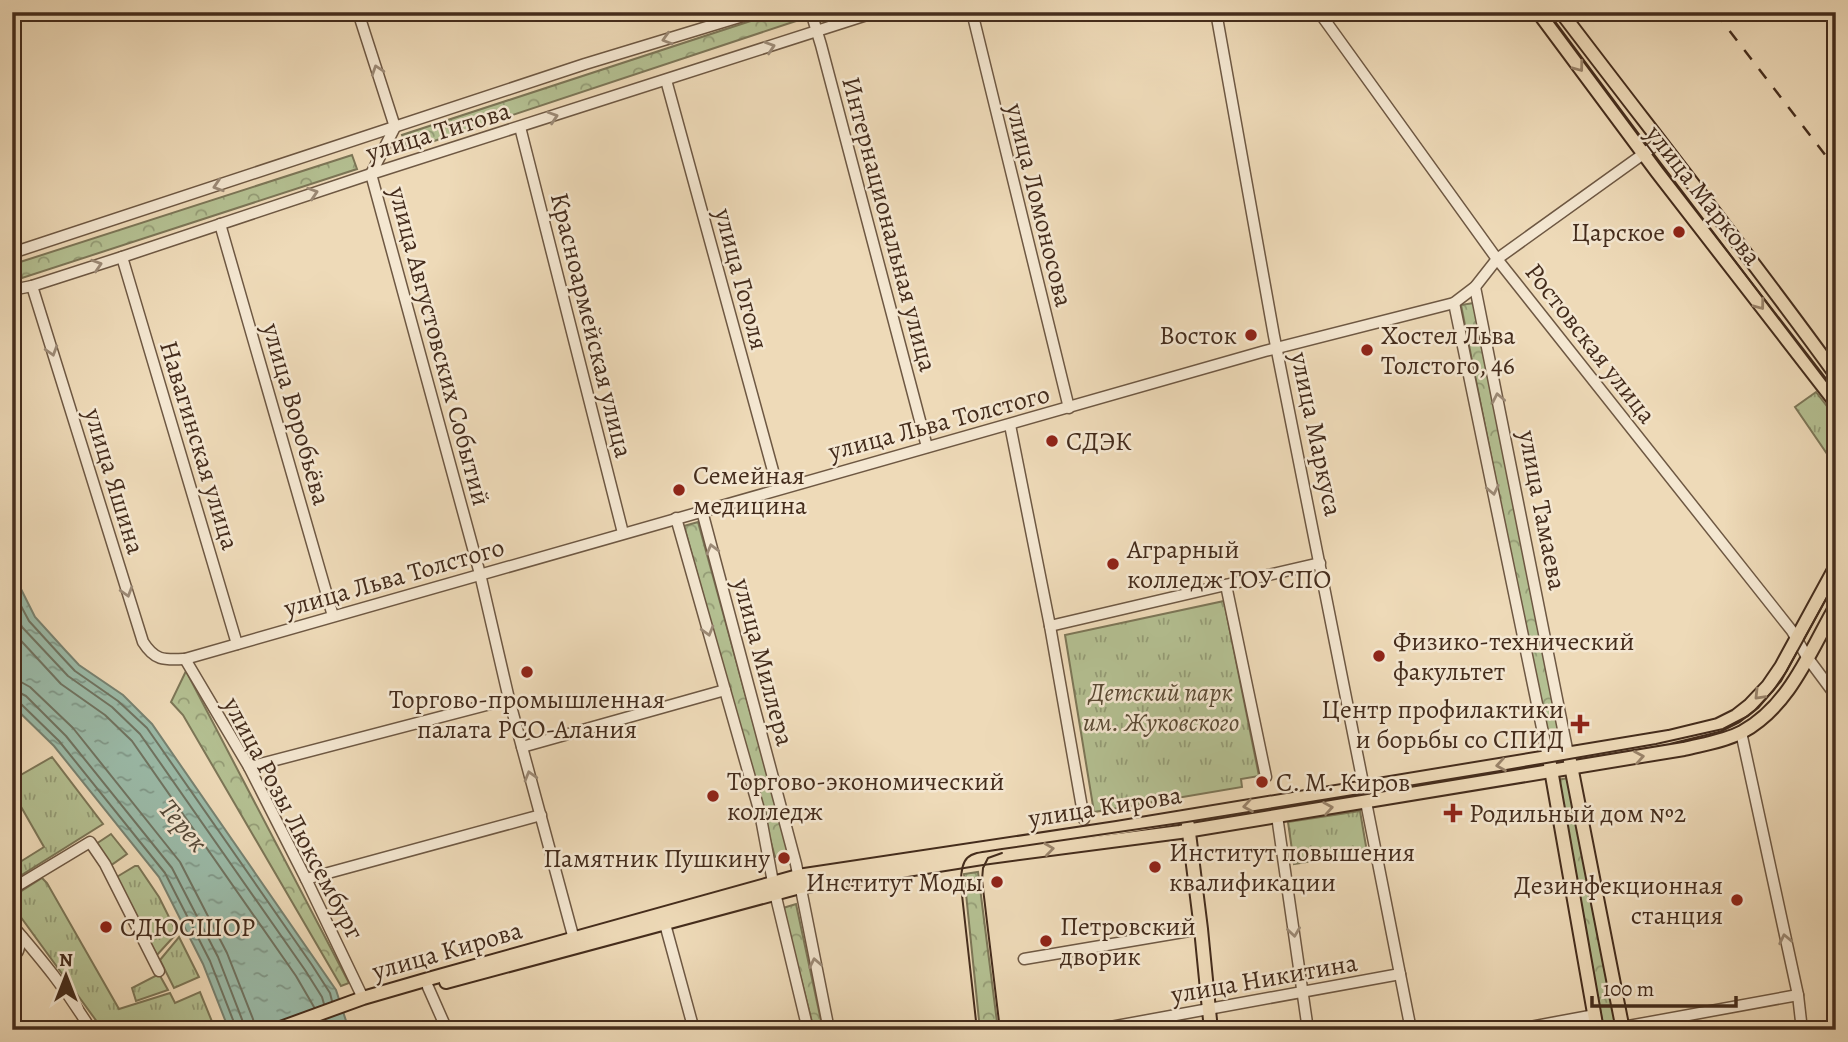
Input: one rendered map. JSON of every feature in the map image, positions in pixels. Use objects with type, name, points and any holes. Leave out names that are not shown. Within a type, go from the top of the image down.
[{"type":"main road","name":"улица Маркова","points":[[1538,12],[1643,154],[1836,403]]},
{"type":"main road","name":"улица Маркова","points":[[1561,12],[1715,211],[1836,375]]},
{"type":"main road","name":"улица Кирова","points":[[361,999],[799,881],[1568,754],[1718,725],[1736,716],[1768,686],[1836,566]]},
{"type":"main road","name":"улица Кирова","points":[[799,881],[1188,830],[1551,772],[1684,749],[1726,738],[1761,720],[1780,702],[1836,606]]},
{"type":"main road","name":"улица Тамаева","points":[[1568,754],[1623,1029]]},
{"type":"main road","name":"улица Тамаева","points":[[1548,757],[1597,1030]]},
{"type":"main road","name":"улица Маркуса","points":[[1364,788],[1366,802]]},
{"type":"main road","points":[[1186,817],[1211,1030]]},
{"type":"main road","name":"улица Кирова","points":[[361,999],[400,995],[574,942],[665,924],[774,888]]},
{"type":"main road","points":[[275,1030],[361,999]]},
{"type":"street","points":[[358,12],[395,127]]},
{"type":"street","name":"улица Титова","points":[[12,253],[585,64],[756,12]]},
{"type":"street","name":"Интернациональная улица","points":[[811,12],[927,447]]},
{"type":"street","name":"улица Титова","points":[[12,290],[32,286],[876,12]]},
{"type":"street","name":"улица Ломоносова","points":[[972,12],[1069,408]]},
{"type":"street","name":"улица Маркуса","points":[[1216,12],[1277,348],[1364,788]]},
{"type":"street","name":"Ростовская улица","points":[[1319,12],[1497,259],[1796,638],[1836,696]]},
{"type":"street","name":"улица Гоголя","points":[[666,80],[778,489]]},
{"type":"street","name":"улица Августовских Событий","points":[[395,127],[371,174],[480,574],[509,699],[574,942]]},
{"type":"street","name":"Красноармейская улица","points":[[520,127],[623,533]]},
{"type":"street","name":"улица Льва Толстого","points":[[185,659],[1277,348],[1454,303],[1475,287],[1497,259],[1660,142]]},
{"type":"street","name":"улица Воробьёва","points":[[220,224],[333,616]]},
{"type":"street","name":"Навагинская улица","points":[[122,257],[237,644]]},
{"type":"street","name":"улица Яшина","points":[[32,286],[143,642],[153,655],[160,658],[185,659]]},
{"type":"street","name":"улица Тамаева","points":[[1475,287],[1568,754]]},
{"type":"street","name":"улица Тамаева","points":[[1454,303],[1548,757]]},
{"type":"street","points":[[1010,425],[1050,626],[1084,819]]},
{"type":"street","name":"улица Миллера","points":[[702,511],[799,881],[829,1030]]},
{"type":"street","name":"улица Миллера","points":[[676,519],[760,813],[774,888],[808,1030]]},
{"type":"street","points":[[1050,626],[1320,563]]},
{"type":"street","points":[[1226,585],[1266,777]]},
{"type":"street","name":"улица Розы Люксембург","points":[[185,659],[249,767],[306,879],[361,999]]},
{"type":"street","points":[[522,747],[725,690]]},
{"type":"street","points":[[249,767],[509,699]]},
{"type":"street","points":[[1741,732],[1798,995],[1802,1030]]},
{"type":"street","name":"улица Маркуса","points":[[1366,802],[1411,1030]]},
{"type":"street","points":[[306,879],[541,815]]},
{"type":"street","points":[[1277,816],[1308,1030]]},
{"type":"street","points":[[12,889],[90,842],[105,864],[159,971]]},
{"type":"street","points":[[665,924],[694,1030]]},
{"type":"street","points":[[12,925],[64,987],[91,1030]]},
{"type":"street","points":[[1024,959],[1201,929]]},
{"type":"street","points":[[12,959],[18,951],[22,937]]},
{"type":"street","name":"улица Никитина","points":[[1094,1030],[1400,974]]},
{"type":"street","points":[[428,987],[447,1030]]},
{"type":"street","points":[[1623,1029],[1798,995]]},
{"type":"street","points":[[1513,1030],[1595,1015]]},
{"type":"green space","points":[[778,12],[794,12],[796,21],[407,150],[402,135]]},
{"type":"green space","points":[[352,155],[357,169],[22,278],[17,263]]},
{"type":"green space","points":[[1474,303],[1559,732],[1546,733],[1461,305]]},
{"type":"green space","points":[[1816,392],[1836,418],[1836,467],[1795,407]]},
{"type":"green space","points":[[698,522],[789,853],[775,857],[684,526]]},
{"type":"green space","name":"Детский парк им. Жуковского","points":[[1224,601],[1259,776],[1241,779],[1242,787],[1094,812],[1065,635]]},
{"type":"green space","points":[[186,671],[349,983],[341,986],[183,715],[171,702]]},
{"type":"green space","points":[[52,757],[103,824],[12,881],[12,867],[44,847],[12,791],[12,780]]},
{"type":"green space","points":[[1569,778],[1618,1030],[1604,1030],[1556,780]]},
{"type":"green space","points":[[1360,811],[1367,852],[1294,864],[1288,822]]},
{"type":"green space","points":[[111,834],[127,854],[110,866],[96,844]]},
{"type":"green space","points":[[138,866],[159,897],[177,933],[157,955],[115,878]]},
{"type":"green space","points":[[978,872],[998,1030],[980,1030],[964,874]]},
{"type":"green space","points":[[42,878],[119,1009],[170,993],[175,1003],[200,992],[215,1029],[103,1030],[12,905],[12,897]]},
{"type":"green space","points":[[796,904],[823,1030],[814,1030],[783,908]]},
{"type":"green space","points":[[179,937],[199,977],[174,988],[160,960]]},
{"type":"green space","points":[[159,974],[168,990],[136,1001],[132,988]]},
{"type":"water","name":"Терек","points":[[12,576],[35,617],[79,665],[123,695],[152,724],[336,990],[349,1030],[229,1030],[203,964],[159,877],[54,746],[12,705]]},
{"type":"tram line","points":[[1548,12],[1836,394]]},
{"type":"tram line","points":[[977,1030],[961,886],[963,866],[970,856],[1506,770],[1656,744],[1723,729],[1758,708],[1781,681],[1836,581]]},
{"type":"tram line","points":[[1000,1030],[982,880],[983,868],[988,858],[1002,853]]},
{"type":"railway","points":[[1715,12],[1836,169]]},
{"type":"place","name":"Царское","points":[[1679,232]]},
{"type":"place","name":"Восток","points":[[1251,335]]},
{"type":"place","name":"Хостел Льва Толстого, 46","points":[[1367,350]]},
{"type":"place","name":"СДЭК","points":[[1052,441]]},
{"type":"place","name":"Семейная медицина","points":[[679,490]]},
{"type":"place","name":"Аграрный колледж ГОУ СПО","points":[[1113,564]]},
{"type":"place","name":"Физико-технический факультет","points":[[1379,656]]},
{"type":"place","name":"Торгово-промышленная палата РСО-Алания","points":[[527,672]]},
{"type":"place","name":"Центр профилактики и борьбы со СПИД","points":[[1580,724]]},
{"type":"place","name":"С. М. Киров","points":[[1262,782]]},
{"type":"place","name":"Торгово-экономический колледж","points":[[713,796]]},
{"type":"place","name":"Родильный дом №2","points":[[1453,813]]},
{"type":"place","name":"Памятник Пушкину","points":[[784,858]]},
{"type":"place","name":"Институт повышения квалификации","points":[[1155,867]]},
{"type":"place","name":"Институт Моды","points":[[997,882]]},
{"type":"place","name":"Дезинфекционная станция","points":[[1737,900]]},
{"type":"place","name":"СДЮСШОР","points":[[106,927]]},
{"type":"place","name":"Петровский дворик","points":[[1046,941]]}]
